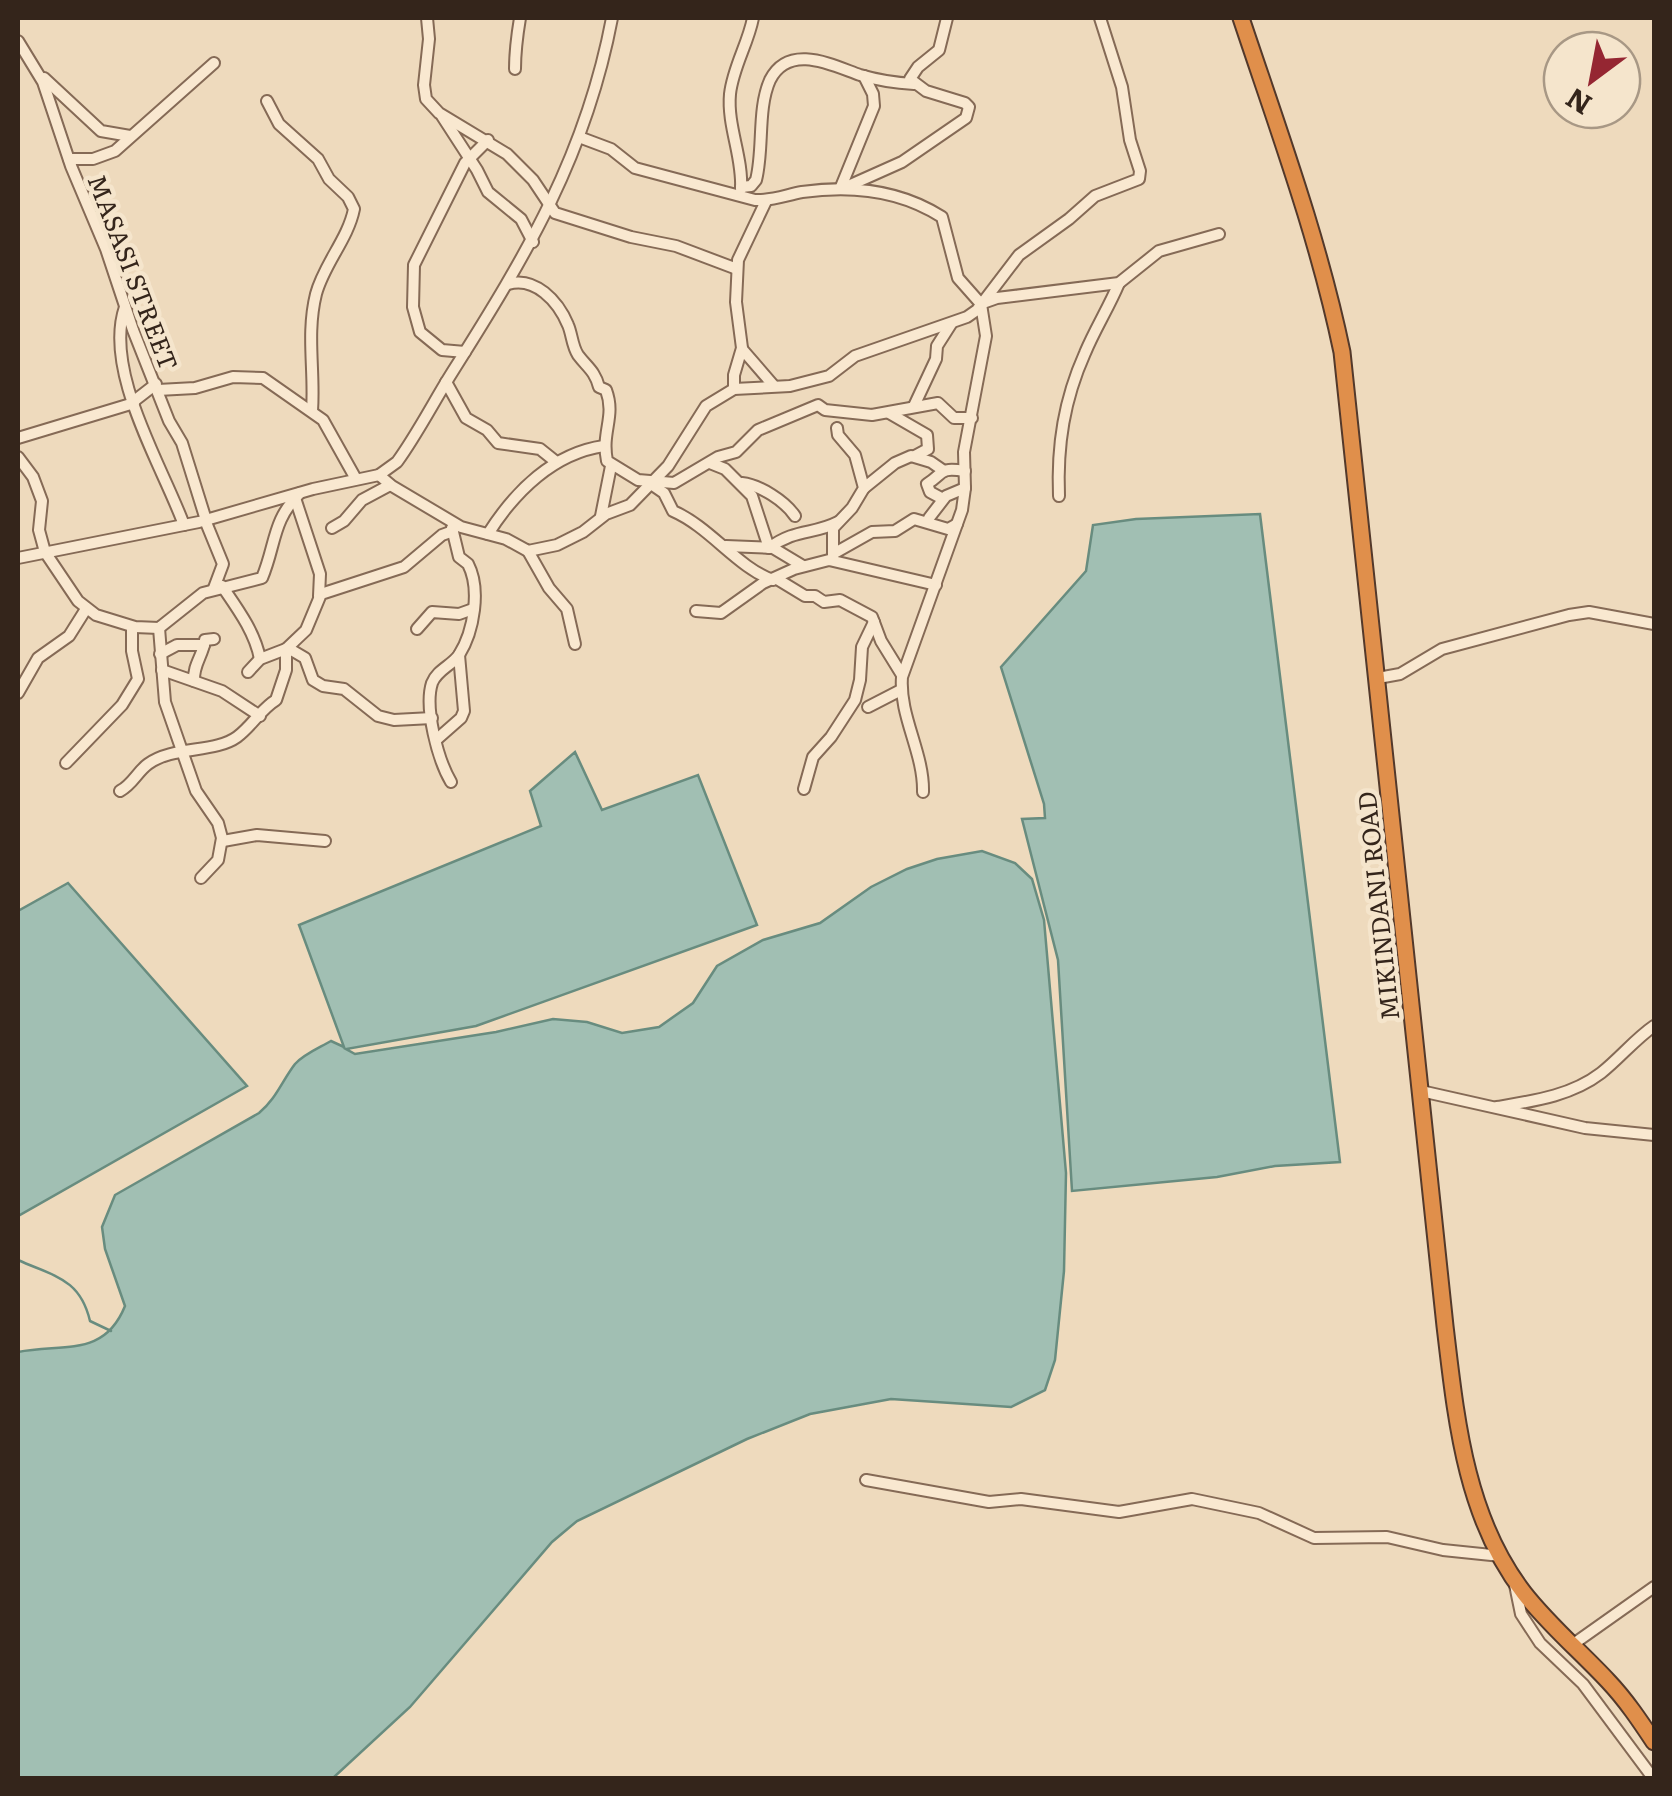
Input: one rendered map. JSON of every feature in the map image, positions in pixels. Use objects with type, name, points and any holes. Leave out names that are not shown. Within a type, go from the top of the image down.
[{"type":"highway","name":"MIKINDANI ROAD","points":[[1241,18],[1296,175],[1332,305],[1348,401],[1455,1408],[1468,1474],[1480,1513],[1514,1579],[1627,1702],[1654,1742]]},
{"type":"street","points":[[427,18],[424,91],[428,102],[488,140],[522,168],[555,213],[676,246],[736,269]]},
{"type":"street","points":[[516,69],[520,18]]},
{"type":"street","points":[[18,558],[205,520],[379,475],[393,465],[532,242],[579,137],[604,60],[612,18]]},
{"type":"street","points":[[741,191],[741,164],[730,94],[752,18]]},
{"type":"street","points":[[914,84],[912,74],[942,44],[947,18]]},
{"type":"street","points":[[379,475],[451,526],[488,534],[528,551],[561,543],[583,532],[601,516],[630,505],[652,483],[706,406],[734,389],[798,384],[832,376],[855,356],[971,315],[1018,255],[1070,219],[1095,196],[1136,182],[1141,176],[1130,140],[1122,88],[1100,18]]},
{"type":"street","name":"MASASI STREET","points":[[18,41],[40,74],[155,389],[182,444],[205,520],[224,564],[218,588]]},
{"type":"street","points":[[579,137],[612,149],[636,168],[741,191],[766,201],[843,187],[902,162],[966,118],[969,107],[914,84],[864,76],[832,62],[787,63],[770,80],[756,180],[741,191]]},
{"type":"street","points":[[69,158],[115,152],[214,63]]},
{"type":"street","points":[[40,74],[102,131],[130,136]]},
{"type":"street","points":[[843,187],[874,106],[864,76]]},
{"type":"street","points":[[267,102],[279,124],[304,142],[354,209],[316,294],[310,333],[312,411]]},
{"type":"street","points":[[440,112],[492,197],[521,219],[532,242]]},
{"type":"street","points":[[465,352],[442,350],[420,332],[414,306],[414,273],[418,256],[468,159],[488,140]]},
{"type":"street","points":[[843,187],[918,202],[942,217],[958,278],[981,304],[986,336],[964,452],[966,488],[957,524],[902,676],[901,690],[921,758],[923,792]]},
{"type":"street","points":[[734,389],[742,348],[736,269],[741,250],[766,201]]},
{"type":"street","points":[[1059,496],[1058,451],[1067,399],[1119,283],[1160,250],[1219,234]]},
{"type":"street","points":[[508,284],[530,283],[552,300],[564,316],[577,353],[594,372],[610,402],[612,410],[604,446],[607,462],[635,479],[652,483],[680,481],[718,457],[736,452],[758,430],[818,405],[825,410],[866,415],[938,403],[954,418],[972,418]]},
{"type":"street","points":[[981,304],[997,298],[1119,283]]},
{"type":"street","points":[[126,306],[119,330],[129,390],[139,424],[156,453],[184,525]]},
{"type":"street","points":[[914,406],[936,358],[937,346],[950,324]]},
{"type":"street","points":[[742,348],[774,386]]},
{"type":"street","points":[[18,438],[134,402],[155,389],[195,388],[233,377],[256,376],[312,411],[332,434],[356,479]]},
{"type":"street","points":[[446,382],[466,418],[487,430],[498,443],[540,449],[555,461]]},
{"type":"street","points":[[798,384],[808,407]]},
{"type":"street","points":[[833,557],[832,532],[864,488],[895,463],[928,449],[927,435],[888,412]]},
{"type":"street","points":[[838,428],[838,434],[855,455],[864,488]]},
{"type":"street","points":[[488,534],[508,506],[555,461],[604,446]]},
{"type":"street","points":[[915,456],[944,471]]},
{"type":"street","points":[[18,458],[33,478],[42,501],[39,530],[46,552],[86,609],[132,627],[159,628],[196,597],[263,577],[276,525],[298,495]]},
{"type":"street","points":[[710,464],[725,469],[754,500],[761,533],[768,538],[769,548]]},
{"type":"street","points":[[393,465],[395,488]]},
{"type":"street","points":[[601,516],[611,466]]},
{"type":"street","points":[[944,499],[930,492],[926,485],[944,471],[965,471]]},
{"type":"street","points":[[652,483],[664,493],[672,510],[693,520],[752,568],[819,600],[842,600],[872,617],[880,641],[902,676]]},
{"type":"street","points":[[740,483],[760,488],[789,507],[795,516]]},
{"type":"street","points":[[332,528],[344,521],[362,500],[395,488]]},
{"type":"street","points":[[929,518],[944,499],[966,488]]},
{"type":"street","points":[[248,672],[260,658],[287,648],[306,630],[319,596],[320,574],[298,495]]},
{"type":"street","points":[[696,611],[721,614],[762,584],[833,557],[872,532],[895,532],[914,520],[948,529],[957,524]]},
{"type":"street","points":[[769,548],[786,536],[838,522]]},
{"type":"street","points":[[319,596],[404,567],[451,526]]},
{"type":"street","points":[[436,740],[464,711],[459,654],[473,610],[474,580],[468,564],[459,557],[451,526]]},
{"type":"street","points":[[726,546],[769,548],[803,566]]},
{"type":"street","points":[[528,551],[549,588],[566,608],[575,644]]},
{"type":"street","points":[[833,557],[936,585]]},
{"type":"street","points":[[238,608],[243,583]]},
{"type":"street","points":[[218,588],[238,608],[260,658]]},
{"type":"street","points":[[18,692],[38,658],[68,636],[86,609]]},
{"type":"street","points":[[417,629],[432,612],[459,614],[473,610]]},
{"type":"street","points":[[1378,678],[1400,674],[1442,649],[1568,615],[1589,612],[1654,624]]},
{"type":"street","points":[[804,789],[813,757],[854,700],[862,647],[874,622]]},
{"type":"street","points":[[66,763],[122,705],[138,679],[132,627]]},
{"type":"street","points":[[159,628],[165,702],[198,797],[218,824],[222,841],[218,860],[201,878]]},
{"type":"street","points":[[160,654],[177,645],[209,642],[194,665],[194,681]]},
{"type":"street","points":[[120,791],[131,785],[151,762],[183,750],[234,739],[260,716],[264,706],[276,700],[286,670],[287,648]]},
{"type":"street","points":[[287,648],[304,658],[313,680],[344,689],[378,716],[394,720],[432,718]]},
{"type":"street","points":[[451,782],[439,760],[430,702],[435,677],[459,654]]},
{"type":"street","points":[[162,670],[223,692],[260,716]]},
{"type":"street","points":[[868,706],[901,690]]},
{"type":"street","points":[[222,841],[257,835],[325,842]]},
{"type":"street","points":[[1491,1108],[1538,1100],[1578,1087],[1602,1072],[1654,1026]]},
{"type":"street","points":[[1421,1091],[1585,1128],[1654,1135]]},
{"type":"street","points":[[866,1480],[989,1502],[1021,1499],[1119,1512],[1192,1499],[1259,1513],[1314,1538],[1386,1537],[1442,1550],[1502,1556]]},
{"type":"street","points":[[1514,1579],[1525,1622],[1552,1657],[1583,1684],[1653,1778]]},
{"type":"street","points":[[1572,1645],[1654,1587]]},
{"type":"shaded area","points":[[1260,514],[1340,1162],[1275,1166],[1217,1177],[1072,1191],[1058,960],[1022,819],[1045,818],[1044,804],[1001,667],[1086,571],[1093,525],[1136,519]]},
{"type":"shaded area","points":[[575,752],[602,810],[698,775],[757,925],[476,1026],[346,1049],[355,1054],[553,1019],[587,1022],[622,1033],[659,1027],[693,1003],[717,966],[763,940],[820,923],[871,887],[907,869],[982,851],[1015,863],[1032,879],[1044,920],[1066,1173],[1064,1271],[1055,1360],[1045,1390],[1011,1407],[891,1399],[810,1414],[747,1439],[577,1521],[552,1542],[410,1707],[333,1778],[18,1778],[18,1352],[94,1341],[116,1323],[125,1306],[105,1249],[102,1227],[115,1195],[259,1113],[307,1054],[331,1041],[344,1047],[299,925],[541,826],[530,791]]},
{"type":"shaded area","points":[[68,883],[247,1086],[18,1216],[18,911]]},
{"type":"waterway","points":[[18,1260],[63,1280],[79,1296],[90,1321],[111,1331]]}]
